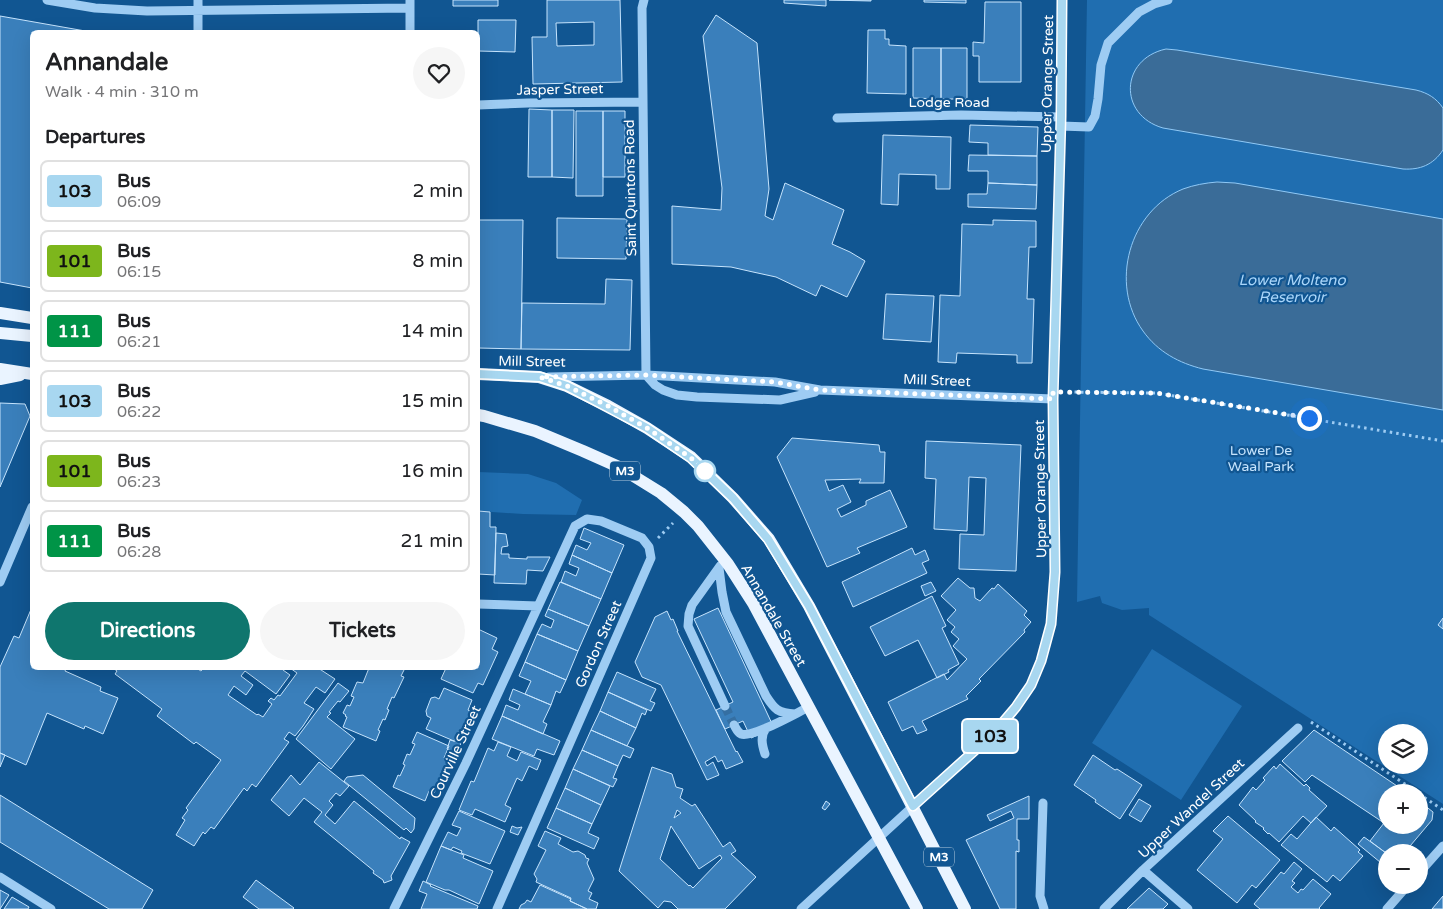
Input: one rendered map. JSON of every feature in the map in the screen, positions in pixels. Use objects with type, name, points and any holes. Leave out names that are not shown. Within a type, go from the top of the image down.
[{"type":"main road","points":[[0,313],[30,318]]},
{"type":"main road","points":[[0,333],[30,336]]},
{"type":"main road","points":[[0,369],[30,374]]},
{"type":"main road","points":[[0,379],[30,374]]},
{"type":"main road","name":"Mill Street","points":[[480,374],[540,377]]},
{"type":"main road","name":"M3","points":[[540,377],[567,386],[608,406],[647,428],[691,458],[733,498],[763,532],[809,606],[965,909]]},
{"type":"main road","name":"Annandale Street","points":[[480,415],[535,431],[619,467],[661,494],[698,526],[722,564],[753,603],[879,837]]},
{"type":"main road","name":"M3","points":[[879,837],[917,909]]},
{"type":"street","points":[[47,0],[95,8],[147,11],[410,4],[410,30]]},
{"type":"street","points":[[198,0],[198,30]]},
{"type":"street","name":"Saint Quintons Road","points":[[644,0],[642,8],[646,375]]},
{"type":"street","name":"Upper Orange Street","points":[[801,909],[993,734],[1016,707],[1031,685],[1041,661],[1051,624],[1055,572],[1053,396],[1061,122],[1062,0]]},
{"type":"street","name":"Lodge Road","points":[[837,118],[961,115],[1061,122],[1089,127],[1095,116],[1102,65],[1108,43],[1139,12],[1154,4],[1168,0]]},
{"type":"street","name":"Jasper Street","points":[[480,105],[643,102]]},
{"type":"street","name":"Mill Street","points":[[540,377],[646,375],[775,382],[820,390],[1053,396]]},
{"type":"street","name":"Mill Street","points":[[646,375],[662,390],[677,395],[697,397],[780,400],[820,390]]},
{"type":"street","points":[[0,582],[30,512]]},
{"type":"street","points":[[480,604],[538,606],[575,526],[587,519],[601,521],[642,538],[649,546]]},
{"type":"street","name":"Gordon Street","points":[[497,909],[650,558],[649,546]]},
{"type":"street","points":[[722,564],[692,605],[688,614],[688,626],[725,706]]},
{"type":"street","points":[[722,564],[722,592],[726,612],[766,696],[773,707],[779,712],[795,714]]},
{"type":"street","name":"Courville Street","points":[[394,909],[466,763],[538,606]]},
{"type":"street","points":[[734,725],[741,734],[747,734],[766,728],[809,707]]},
{"type":"street","points":[[764,754],[762,740],[766,728]]},
{"type":"street","name":"Upper Wandel Street","points":[[1104,909],[1298,728]]},
{"type":"street","points":[[1043,803],[1040,896],[1044,909]]},
{"type":"street","points":[[1428,863],[1443,846]]},
{"type":"street","points":[[1144,870],[1188,909]]},
{"type":"street","points":[[0,878],[51,909]]},
{"type":"street","points":[[1387,909],[1400,894]]},
{"type":"path","points":[[1053,396],[1156,393],[1443,441]]},
{"type":"path","points":[[649,546],[684,512]]},
{"type":"path","points":[[1298,728],[1307,719],[1404,784]]},
{"type":"path","points":[[1428,800],[1443,810]]},
{"type":"green space","name":"Lower De Waal Park","points":[[1087,0],[1443,0],[1443,804],[1428,794],[1428,784],[1412,784],[1396,774],[1428,774],[1428,724],[1378,724],[1378,762],[1149,615],[1149,608],[1122,610],[1102,603],[1100,596],[1077,602]]},
{"type":"green space","points":[[480,472],[528,474],[556,483],[582,500],[576,515],[480,511]]},
{"type":"green space","points":[[1152,649],[1242,706],[1181,800],[1092,743]]},
{"type":"water","points":[[1166,49],[1416,90],[1431,96],[1443,108],[1443,150],[1426,166],[1415,169],[1403,169],[1163,128],[1148,121],[1138,112],[1132,100],[1130,87],[1133,75],[1140,64],[1151,55]]},
{"type":"water","name":"Lower Molteno Reservoir","points":[[1217,182],[1235,183],[1443,219],[1443,410],[1203,369],[1177,360],[1155,345],[1143,331],[1133,312],[1127,292],[1126,271],[1130,251],[1138,231],[1149,214],[1164,199],[1183,189]]},
{"type":"building","points":[[453,0],[498,0],[498,6],[453,6]]},
{"type":"building","points":[[547,0],[620,0],[622,82],[533,84],[532,37],[547,37]],"holes":[[[594,22],[594,45],[557,46],[556,23]]]},
{"type":"building","points":[[784,0],[826,0],[826,6],[784,3]]},
{"type":"building","points":[[829,0],[871,0],[871,1]]},
{"type":"building","points":[[924,0],[966,0],[966,3],[924,2]]},
{"type":"building","points":[[985,2],[1021,2],[1021,82],[979,82],[979,56],[973,56],[973,42],[984,43]]},
{"type":"building","points":[[716,15],[757,43],[769,189],[765,216],[773,220],[785,183],[844,210],[832,244],[865,261],[847,297],[821,285],[816,296],[776,277],[731,267],[672,264],[672,206],[721,210],[722,188],[703,36]]},
{"type":"building","points":[[0,16],[80,30],[30,30],[30,288],[0,282]]},
{"type":"building","points":[[478,20],[516,20],[515,52],[480,51],[480,30],[478,30]]},
{"type":"building","points":[[868,30],[885,30],[885,39],[889,39],[889,45],[906,46],[906,94],[867,93]]},
{"type":"building","points":[[913,48],[941,48],[941,99],[913,98]]},
{"type":"building","points":[[941,48],[967,48],[967,99],[941,99]]},
{"type":"building","points":[[529,109],[552,110],[552,177],[528,177]]},
{"type":"building","points":[[552,110],[574,110],[573,178],[552,177]]},
{"type":"building","points":[[576,111],[603,111],[603,196],[576,196]]},
{"type":"building","points":[[603,111],[625,111],[625,177],[603,177]]},
{"type":"building","points":[[970,125],[1038,127],[1037,156],[988,155],[988,143],[969,142]]},
{"type":"building","points":[[883,135],[951,137],[950,189],[936,189],[936,175],[899,174],[898,205],[881,204]]},
{"type":"building","points":[[969,155],[1037,156],[1037,185],[988,183],[988,171],[968,171]]},
{"type":"building","points":[[988,183],[1037,185],[1036,209],[968,207],[968,194],[987,194]]},
{"type":"building","points":[[557,218],[627,219],[626,259],[557,258]]},
{"type":"building","points":[[480,220],[523,220],[521,349],[480,348]]},
{"type":"building","points":[[993,220],[1036,221],[1036,247],[1029,247],[1027,299],[1034,299],[1032,363],[1017,363],[1017,355],[957,353],[956,363],[938,362],[940,295],[960,296],[962,224],[993,225]]},
{"type":"building","points":[[606,279],[632,280],[630,350],[521,349],[522,303],[605,304]]},
{"type":"building","points":[[886,294],[934,296],[931,342],[883,339]]},
{"type":"building","points":[[0,403],[25,404],[30,416],[0,487]]},
{"type":"building","points":[[792,438],[879,445],[880,452],[885,452],[884,483],[859,483],[861,479],[825,480],[829,491],[843,485],[851,502],[837,509],[841,517],[866,505],[866,501],[890,490],[907,527],[857,548],[860,553],[827,567],[777,457]]},
{"type":"building","points":[[926,441],[1021,445],[1016,571],[959,569],[960,534],[984,535],[986,478],[969,477],[967,531],[934,529],[936,479],[925,478]]},
{"type":"building","points":[[480,511],[490,512],[490,527],[496,527],[495,575],[480,574]]},
{"type":"building","points":[[584,528],[624,545],[612,573],[572,555],[576,545],[587,550],[591,543],[580,539]]},
{"type":"building","points":[[496,533],[506,534],[508,546],[502,547],[501,554],[509,554],[509,558],[550,557],[543,571],[527,570],[526,584],[494,583]]},
{"type":"building","points":[[912,548],[915,555],[925,550],[929,560],[922,563],[927,573],[853,607],[842,582]]},
{"type":"building","points":[[572,555],[612,573],[601,599],[561,582],[565,571],[576,576],[579,568],[569,564]]},
{"type":"building","points":[[958,578],[970,588],[974,588],[975,598],[980,601],[998,584],[1027,611],[1024,615],[1031,622],[1024,630],[1025,632],[979,679],[981,681],[966,696],[968,699],[922,721],[927,730],[917,734],[913,726],[902,731],[888,702],[944,674],[947,680],[967,659],[953,646],[959,639],[951,632],[955,627],[947,620],[956,610],[941,596]]},
{"type":"building","points":[[560,582],[601,599],[589,626],[548,609]]},
{"type":"building","points":[[931,582],[936,591],[925,596],[921,586]]},
{"type":"building","points":[[932,596],[946,626],[942,628],[959,664],[937,678],[918,640],[885,656],[870,627]]},
{"type":"building","points":[[718,608],[774,728],[751,738],[743,721],[725,729],[716,710],[733,702],[694,619]]},
{"type":"building","points":[[548,609],[589,626],[578,651],[537,634],[542,624],[551,628],[554,620],[545,616]]},
{"type":"building","points":[[667,611],[671,620],[673,619],[677,631],[736,752],[743,762],[726,769],[722,760],[718,762],[715,756],[705,762],[707,766],[713,762],[719,775],[707,780],[661,685],[642,677],[635,662],[655,617]]},
{"type":"building","points":[[30,612],[30,670],[65,670],[101,687],[100,691],[118,698],[103,734],[85,726],[84,729],[47,713],[26,765],[0,753],[0,667],[14,636],[19,638]]},
{"type":"building","points":[[1443,618],[1443,629],[1438,625]]},
{"type":"building","points":[[480,630],[497,638],[492,649],[498,652],[483,685],[478,683],[473,693],[441,679],[445,670],[480,670]]},
{"type":"building","points":[[537,634],[578,651],[566,680],[525,662]]},
{"type":"building","points":[[525,662],[566,680],[560,693],[556,691],[551,705],[525,694],[531,681],[519,676]]},
{"type":"building","points":[[116,670],[283,670],[290,675],[276,694],[245,671],[241,676],[253,685],[246,695],[234,686],[228,695],[263,717],[272,704],[268,701],[271,698],[274,700],[278,695],[280,696],[297,673],[293,670],[321,670],[335,679],[325,693],[316,687],[304,703],[314,709],[303,726],[295,736],[289,732],[284,739],[289,742],[256,787],[252,784],[247,791],[244,788],[214,829],[211,827],[205,834],[203,832],[194,846],[176,835],[185,820],[182,818],[188,810],[186,808],[221,760],[196,742],[194,744],[157,716],[162,709],[115,674]]},
{"type":"building","points":[[368,670],[404,670],[401,676],[404,677],[394,698],[392,697],[385,720],[383,719],[378,730],[380,731],[376,741],[343,727],[347,717],[343,713],[347,705],[350,706],[354,697],[351,696],[357,682],[363,683]]},
{"type":"building","points":[[617,672],[656,689],[650,701],[655,703],[651,711],[608,692]]},
{"type":"building","points":[[338,683],[349,691],[340,702],[338,701],[327,717],[355,739],[331,769],[296,739]]},
{"type":"building","points":[[444,688],[472,700],[468,710],[471,712],[468,720],[472,722],[469,728],[465,726],[462,733],[459,731],[454,741],[426,729],[431,718],[427,716],[426,711],[431,698],[439,699]]},
{"type":"building","points":[[513,689],[551,705],[543,722],[547,724],[543,734],[502,716],[506,705],[518,710],[520,705],[509,700]]},
{"type":"building","points":[[608,692],[647,710],[645,715],[642,713],[636,728],[600,711]]},
{"type":"building","points":[[600,711],[636,728],[627,746],[591,730]]},
{"type":"building","points":[[502,716],[560,741],[554,755],[537,749],[534,756],[492,739]]},
{"type":"building","points":[[591,730],[634,749],[630,758],[623,755],[618,766],[582,750]]},
{"type":"building","points":[[1314,730],[1394,784],[1378,784],[1378,819],[1312,775],[1305,782],[1282,761]]},
{"type":"building","points":[[417,732],[449,746],[444,758],[449,760],[434,793],[429,791],[425,801],[393,787],[405,765],[403,764],[407,754],[410,755],[415,744],[412,743]]},
{"type":"building","points":[[450,740],[461,743],[457,753],[447,749]]},
{"type":"building","points":[[498,742],[511,747],[507,756],[517,761],[521,752],[541,760],[537,770],[529,766],[522,781],[517,778],[505,805],[511,808],[505,822],[475,809],[472,815],[459,810],[471,781],[474,782],[488,748],[494,751]]},
{"type":"building","points":[[582,750],[618,766],[613,778],[617,779],[613,787],[573,769]]},
{"type":"building","points":[[0,753],[5,755],[0,767]]},
{"type":"building","points":[[1093,755],[1142,785],[1120,819],[1074,785]]},
{"type":"building","points":[[319,762],[349,786],[340,796],[336,793],[329,801],[333,805],[325,815],[335,824],[354,801],[400,839],[401,837],[410,842],[391,876],[392,880],[384,883],[383,880],[373,873],[374,871],[314,822],[322,812],[304,798],[289,816],[271,800],[291,775],[300,785]]},
{"type":"building","points":[[1280,764],[1304,786],[1306,784],[1310,788],[1309,790],[1327,806],[1311,823],[1303,816],[1279,842],[1255,822],[1239,805],[1253,787],[1256,790],[1265,780],[1263,778],[1274,766],[1276,769]]},
{"type":"building","points":[[652,767],[672,774],[676,787],[683,789],[680,798],[692,806],[695,804],[723,847],[730,842],[736,851],[731,854],[756,877],[725,909],[678,909],[671,902],[664,901],[658,908],[619,871]],"holes":[[[677,810],[681,813],[674,818]],[[671,826],[699,869],[720,855],[722,858],[693,888],[660,859]]]},
{"type":"building","points":[[573,769],[610,786],[601,805],[565,788]]},
{"type":"building","points":[[363,775],[415,818],[414,829],[411,833],[406,828],[404,830],[344,781],[347,777]]},
{"type":"building","points":[[565,788],[601,805],[592,824],[556,808]]},
{"type":"building","points":[[0,795],[153,890],[142,909],[109,909],[0,842]]},
{"type":"building","points":[[1029,796],[1029,819],[1017,819],[1019,852],[1016,851],[1016,909],[1000,909],[966,840],[1014,818],[1011,811],[990,821],[987,815]]},
{"type":"building","points":[[1139,799],[1151,806],[1141,822],[1129,815]]},
{"type":"building","points":[[826,801],[830,804],[825,810],[822,808]]},
{"type":"building","points":[[556,808],[592,824],[588,833],[599,838],[594,849],[547,828]]},
{"type":"building","points":[[1428,808],[1433,812],[1432,820],[1428,825]]},
{"type":"building","points":[[459,811],[505,831],[490,864],[461,853],[462,851],[453,847],[451,850],[441,846],[448,832],[457,836],[461,828],[452,825]]},
{"type":"building","points":[[1228,816],[1280,860],[1256,888],[1252,885],[1237,903],[1197,870],[1223,839],[1213,831]]},
{"type":"building","points":[[1316,817],[1331,831],[1334,827],[1360,850],[1358,852],[1363,856],[1340,881],[1333,875],[1327,882],[1281,845],[1291,834],[1297,839]]},
{"type":"building","points":[[512,826],[522,827],[518,835],[510,832]]},
{"type":"building","points":[[545,831],[561,838],[558,844],[573,852],[578,851],[589,859],[587,863],[594,879],[588,891],[592,893],[589,899],[598,903],[596,909],[587,909],[570,901],[571,898],[536,882],[537,879],[534,874],[546,850],[538,846]]},
{"type":"building","points":[[1378,831],[1378,834],[1420,834],[1412,844],[1378,844],[1378,847],[1370,841]]},
{"type":"building","points":[[1364,837],[1378,847],[1378,860],[1358,844]]},
{"type":"building","points":[[441,846],[464,855],[463,858],[493,871],[479,904],[426,882]]},
{"type":"building","points":[[1294,862],[1302,869],[1292,881],[1295,883],[1291,887],[1298,893],[1313,879],[1331,894],[1320,909],[1260,909],[1254,904],[1281,872],[1284,874]]},
{"type":"building","points":[[256,880],[294,908],[259,909],[243,897]]},
{"type":"building","points":[[423,881],[430,886],[478,906],[477,909],[421,909],[427,894],[419,891]]},
{"type":"building","points":[[540,885],[571,899],[570,901],[587,909],[519,909],[527,900],[531,902]]},
{"type":"building","points":[[1149,888],[1168,904],[1163,909],[1127,909]]},
{"type":"building","points":[[0,890],[9,895],[0,909]]},
{"type":"building","points":[[1443,896],[1443,909],[1432,909]]},
{"type":"building","points":[[12,897],[29,907],[28,909],[4,909]]},
{"type":"tunnel","points":[[725,706],[734,725]]},
{"type":"bus line","name":"103","points":[[480,374],[540,377],[567,386],[608,406],[647,428],[691,458],[733,498],[768,539],[809,606],[913,806],[993,734],[1016,707],[1031,685],[1041,661],[1051,624],[1055,572],[1053,399],[1061,117],[1062,0]]},
{"type":"route","points":[[705,471],[691,458],[647,428],[567,386],[540,377],[646,375],[775,382],[820,390],[1053,399],[1053,392],[1156,393],[1309,418]]}]
